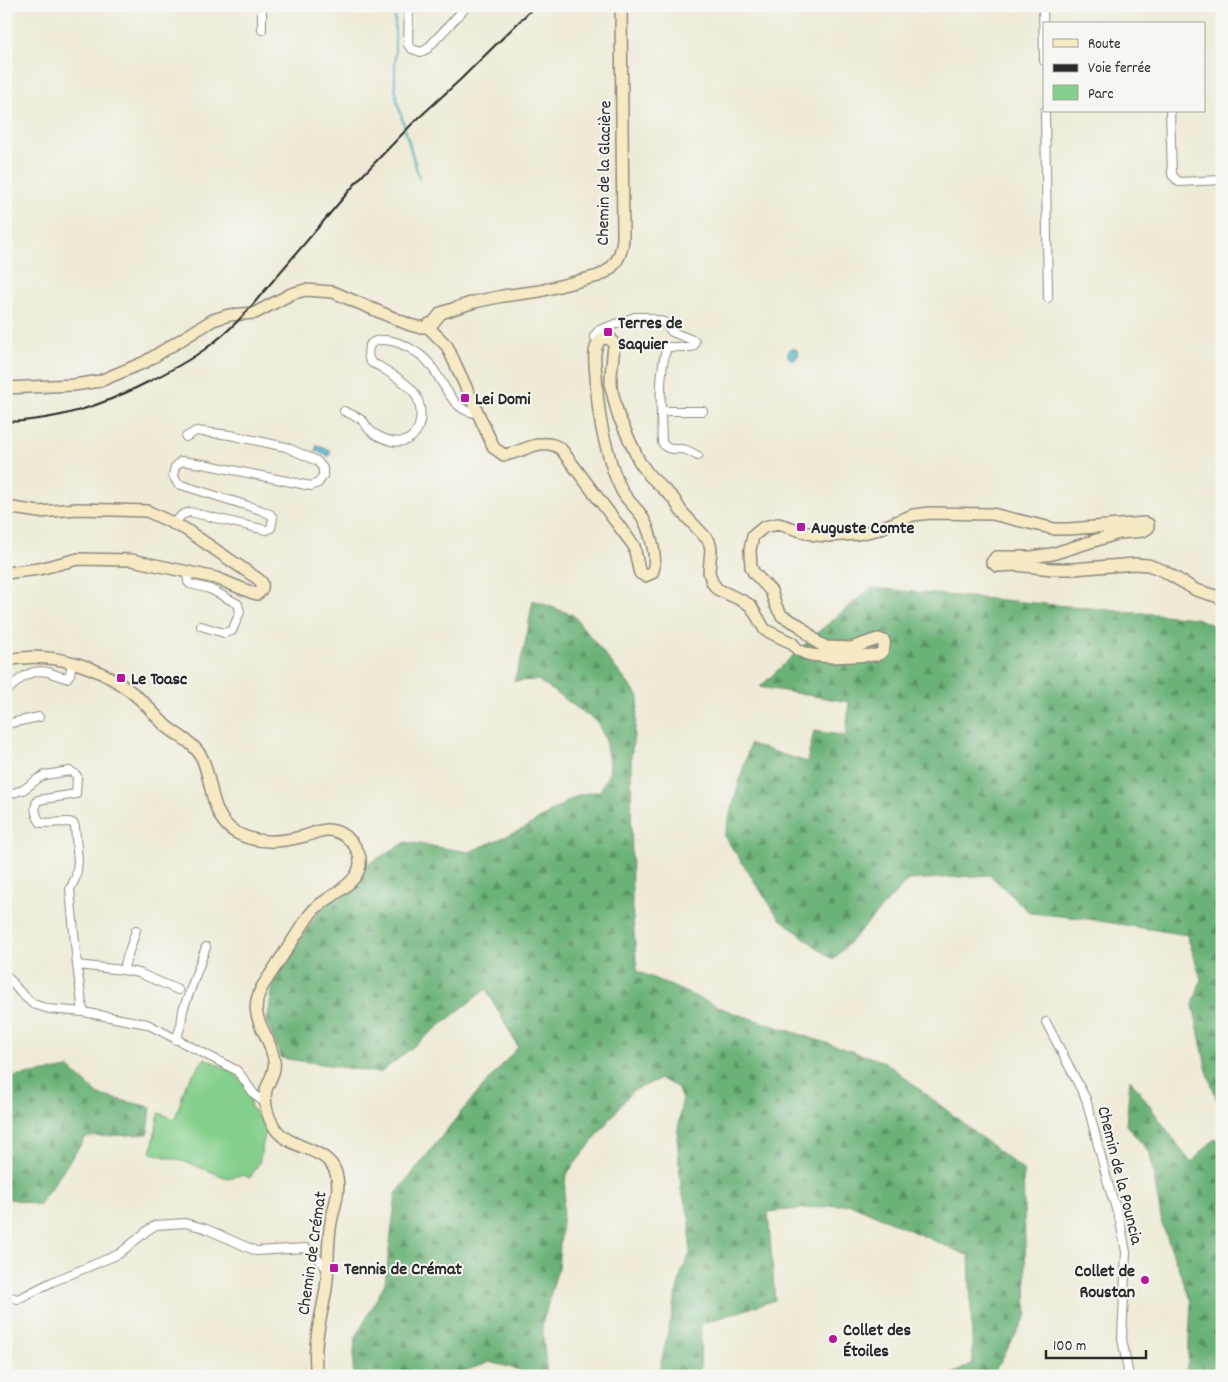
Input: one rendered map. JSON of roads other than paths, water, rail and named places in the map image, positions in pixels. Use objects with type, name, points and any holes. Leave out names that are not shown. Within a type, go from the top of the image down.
[{"type":"street","points":[[262,6],[262,30]]},
{"type":"street","points":[[409,6],[408,45],[421,52],[427,49],[467,6]]},
{"type":"street","name":"Chemin de la Glacière","points":[[431,327],[445,311],[474,302],[540,291],[598,276],[607,272],[617,261],[623,238],[621,6]]},
{"type":"street","points":[[1043,6],[1043,22]]},
{"type":"street","points":[[1045,112],[1048,298]]},
{"type":"street","points":[[1170,112],[1172,175],[1179,182],[1222,180]]},
{"type":"street","points":[[6,388],[74,385],[100,381],[140,365],[213,320],[229,315],[255,313],[290,294],[305,290],[333,292],[410,325],[431,327],[447,346],[494,448],[501,454],[543,444],[556,445],[561,449],[634,546],[640,573],[645,576],[652,574],[656,562],[653,547],[642,517],[628,501],[619,484],[608,451],[600,421],[595,360],[598,342],[594,336],[599,330],[634,317],[657,319],[664,322],[672,332],[695,340],[692,346],[670,345],[666,349],[662,378],[662,442],[670,450],[684,449],[698,456]]},
{"type":"street","points":[[598,342],[606,338],[611,339],[614,345],[611,375],[613,398],[618,416],[639,461],[649,475],[674,499],[681,511],[709,541],[711,549],[709,572],[712,582],[718,589],[751,606],[765,630],[792,643],[798,650],[805,653],[831,657],[877,655],[882,652],[885,644],[884,641],[878,639],[851,648],[826,647],[818,643],[799,625],[782,616],[771,591],[754,573],[750,559],[750,550],[754,536],[758,530],[770,525],[783,525],[815,535],[828,536],[868,532],[913,515],[930,513],[992,514],[1055,529],[1069,530],[1145,522],[1148,524],[1148,528],[1143,531],[1119,533],[1052,554],[1032,557],[1000,556],[994,558],[992,562],[997,566],[1016,565],[1065,569],[1135,564],[1148,565],[1162,570],[1196,590],[1222,598]]},
{"type":"street","points":[[344,411],[363,421],[369,430],[390,440],[406,440],[413,436],[419,427],[422,416],[420,404],[414,392],[393,375],[371,362],[369,358],[370,345],[372,342],[380,340],[393,341],[419,354],[438,374],[458,407],[469,413],[478,413]]},
{"type":"street","points":[[661,411],[703,411]]},
{"type":"street","points":[[174,523],[182,514],[190,512],[266,530],[271,528],[273,518],[270,514],[258,509],[178,484],[173,476],[175,467],[181,461],[311,486],[318,483],[323,476],[323,468],[317,461],[286,447],[230,435],[196,431],[186,437]]},
{"type":"street","points":[[6,507],[39,512],[78,509],[146,511],[174,523],[258,579],[262,583],[263,588],[257,594],[216,578],[132,560],[89,558],[69,560],[39,569],[6,574]]},
{"type":"street","points":[[187,572],[190,584],[216,591],[234,602],[239,608],[240,612],[232,630],[224,632],[201,626]]},
{"type":"street","points":[[6,660],[32,658],[72,662],[99,671],[122,685],[144,703],[165,725],[197,749],[207,772],[216,808],[223,820],[233,831],[253,839],[273,841],[294,839],[326,830],[344,835],[351,840],[357,850],[359,856],[357,873],[345,888],[316,907],[258,994],[256,1008],[258,1021],[272,1050],[274,1060],[274,1073],[266,1092],[266,1102]]},
{"type":"street","points":[[6,692],[22,677],[33,673],[46,672],[67,678],[70,674],[72,662]]},
{"type":"street","points":[[6,724],[39,716]]},
{"type":"street","points":[[6,795],[23,790],[45,775],[70,771],[77,776],[76,794],[42,799],[38,800],[35,804],[38,819],[41,823],[69,822],[74,824],[75,827],[78,861],[76,877],[70,889],[83,1012]]},
{"type":"street","points":[[123,970],[136,930]]},
{"type":"street","points":[[176,1040],[182,1024],[183,1010],[206,947]]},
{"type":"street","points":[[77,965],[123,970],[143,975],[178,990]]},
{"type":"street","points":[[6,975],[32,1004],[49,1009],[83,1012],[147,1024],[236,1070],[243,1076],[254,1094],[266,1102]]},
{"type":"street","name":"Chemin de la Pouncia","points":[[1046,1022],[1086,1099],[1109,1188],[1120,1220],[1126,1252],[1122,1339],[1129,1376]]},
{"type":"street","name":"Chemin de Crémat","points":[[266,1102],[268,1115],[279,1132],[294,1144],[324,1156],[334,1168],[339,1183],[330,1230],[326,1290],[314,1358],[317,1376]]},
{"type":"street","points":[[6,1296],[18,1299],[52,1282],[119,1254],[156,1225],[178,1223],[204,1228],[253,1250],[270,1251],[306,1248],[328,1270]]},
{"type":"water","points":[[793,348],[799,354],[793,360],[787,354]]},
{"type":"water","points":[[317,445],[331,451],[329,457],[315,451]]},
{"type":"waterway","points":[[395,6],[395,83],[397,101],[419,178]]},
{"type":"railway","points":[[6,422],[62,415],[97,405],[131,391],[203,351],[249,309],[361,177],[411,125],[535,6]]},
{"type":"place","name":"Terres de Saquier","points":[[608,332]]},
{"type":"place","name":"Lei Domi","points":[[465,398]]},
{"type":"place","name":"Auguste Comte","points":[[801,527]]},
{"type":"place","name":"Le Toasc","points":[[121,678]]},
{"type":"place","name":"Tennis de Crémat","points":[[334,1268]]},
{"type":"place","name":"Collet de Roustan","points":[[1145,1280]]},
{"type":"place","name":"Collet des Étoiles","points":[[833,1339]]}]
